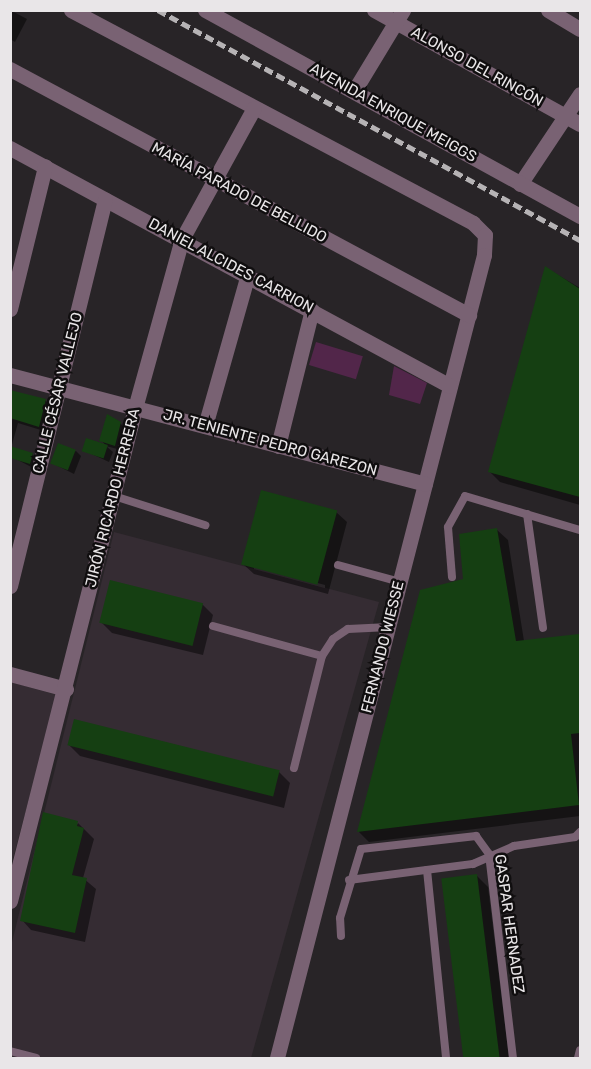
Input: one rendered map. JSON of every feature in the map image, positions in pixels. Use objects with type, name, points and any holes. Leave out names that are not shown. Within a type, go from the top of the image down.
[{"type":"street","points":[[71,10],[254,108]]},
{"type":"street","name":"AVENIDA ENRIQUE MEIGGS","points":[[205,10],[580,216]]},
{"type":"street","name":"ALONSO DEL RINCÓN","points":[[374,10],[399,16],[580,124]]},
{"type":"street","points":[[548,10],[580,29]]},
{"type":"street","points":[[354,91],[399,16]]},
{"type":"street","name":"MARÍA PARADO DE BELLIDO","points":[[10,69],[468,315]]},
{"type":"street","points":[[520,184],[567,117],[580,94]]},
{"type":"street","name":"JIRÓN RICARDO HERRERA","points":[[10,902],[66,689],[135,408],[182,239],[254,108]]},
{"type":"street","name":"FERNANDO WIESSE","points":[[254,108],[472,224],[485,235],[484,255],[276,1059]]},
{"type":"street","name":"DANIEL ALCIDES CARRION","points":[[10,148],[248,274],[450,386]]},
{"type":"street","points":[[10,309],[45,166]]},
{"type":"street","name":"CALLE CÉSAR VALLEJO","points":[[10,586],[105,199]]},
{"type":"street","points":[[206,426],[248,274]]},
{"type":"street","points":[[279,446],[312,310]]},
{"type":"street","name":"JR. TENIENTE PEDRO GAREZON","points":[[10,375],[425,484]]},
{"type":"street","points":[[10,674],[66,689]]},
{"type":"lane","points":[[114,496],[205,525]]},
{"type":"lane","points":[[452,577],[448,527],[462,498],[580,530]]},
{"type":"lane","points":[[527,514],[543,628]]},
{"type":"lane","points":[[338,565],[400,582]]},
{"type":"lane","points":[[213,626],[322,656]]},
{"type":"lane","points":[[294,768],[322,656],[333,639],[348,629],[389,627]]},
{"type":"lane","points":[[341,936],[340,918],[349,880],[473,864],[489,854],[575,837],[580,832]]},
{"type":"lane","name":"GASPAR HERNADEZ","points":[[349,880],[364,848],[474,835],[489,854],[513,1059]]},
{"type":"lane","points":[[427,870],[446,1059]]},
{"type":"lane","points":[[578,1059],[580,1050]]},
{"type":"lane","points":[[10,1051],[36,1059]]},
{"type":"shaded area","points":[[316,342],[363,356],[356,379],[309,365]]},
{"type":"shaded area","points":[[394,366],[427,383],[420,404],[389,395]]},
{"type":"shaded area","points":[[114,532],[379,602],[251,1058],[11,1058],[11,946]]},
{"type":"shaded area","points":[[11,682],[57,695],[11,866]]},
{"type":"building","points":[[545,266],[580,289],[580,497],[488,472]]},
{"type":"building","points":[[10,390],[46,399],[39,427],[10,418]]},
{"type":"building","points":[[107,414],[121,422],[115,446],[99,441]]},
{"type":"building","points":[[86,438],[108,445],[104,458],[82,451]]},
{"type":"building","points":[[58,443],[76,450],[68,470],[50,464]]},
{"type":"building","points":[[10,446],[33,453],[30,464],[10,458]]},
{"type":"building","points":[[261,490],[337,510],[317,585],[241,564]]},
{"type":"building","points":[[497,528],[516,641],[579,634],[580,733],[571,734],[579,805],[357,832],[420,590],[463,579],[459,534]]},
{"type":"building","points":[[110,580],[203,603],[193,646],[99,623]]},
{"type":"building","points":[[74,719],[280,770],[273,796],[67,745]]},
{"type":"building","points":[[43,812],[78,821],[77,826],[84,828],[72,875],[87,878],[75,933],[20,921]]},
{"type":"building","points":[[477,874],[500,1058],[463,1058],[441,878]]},
{"type":"railway","points":[[158,10],[580,240]]}]
